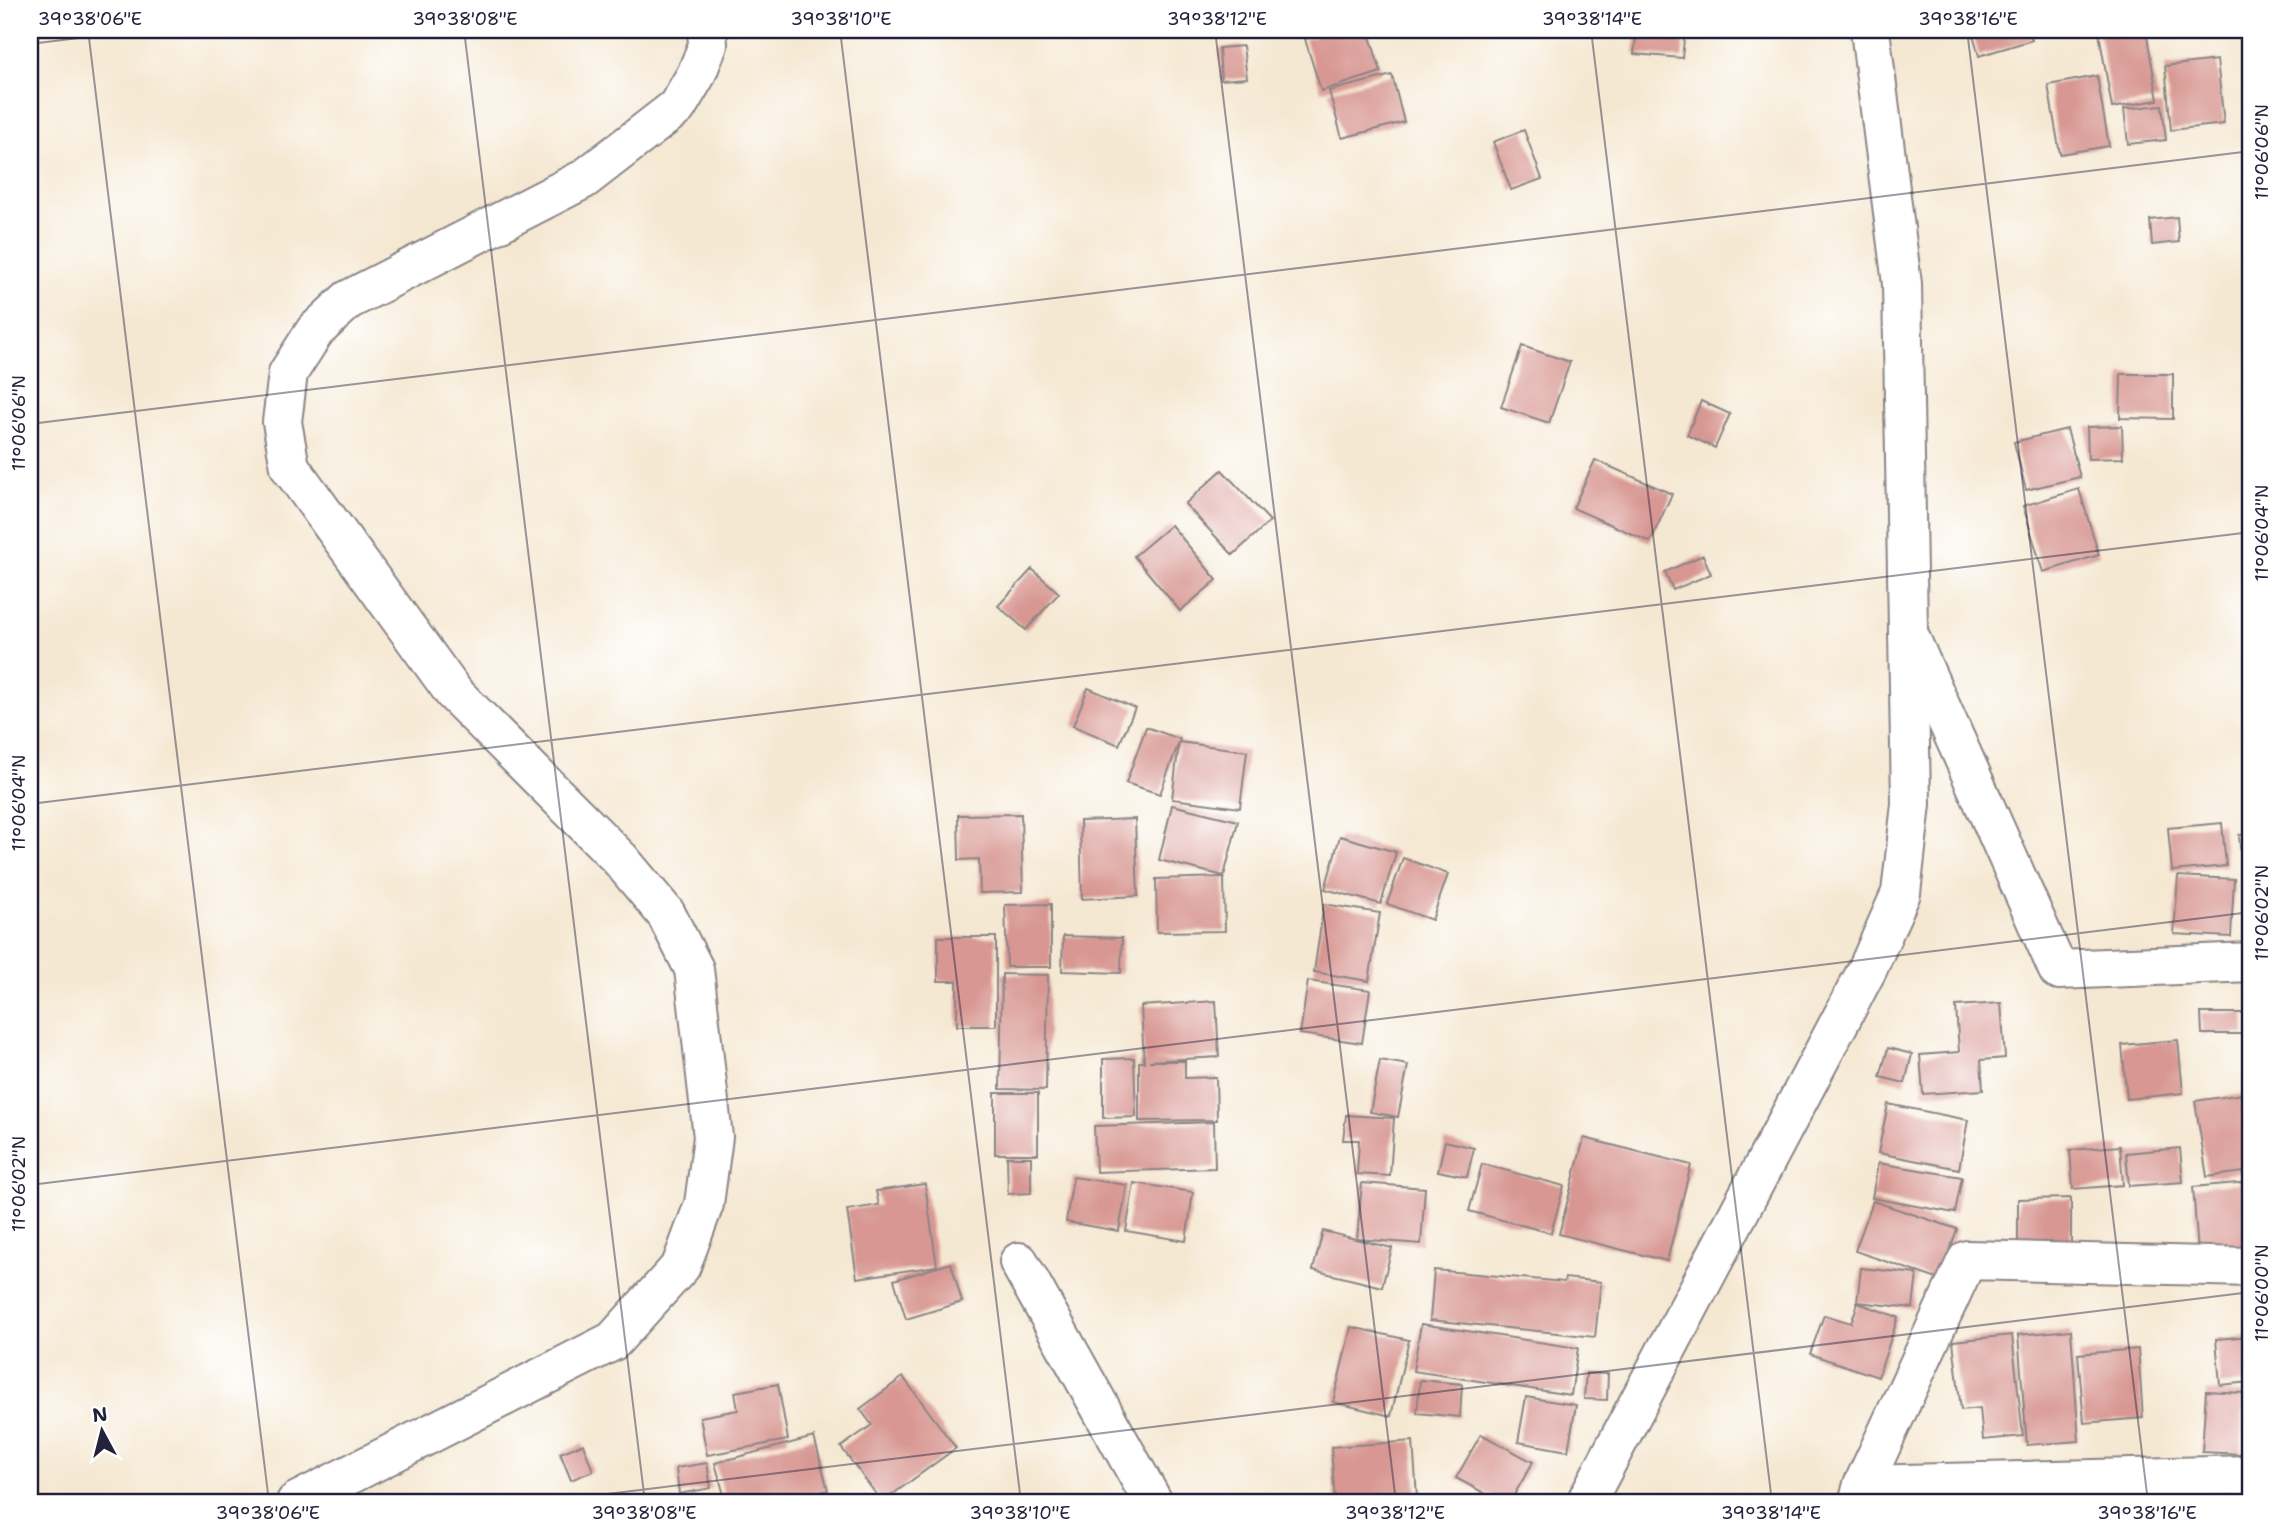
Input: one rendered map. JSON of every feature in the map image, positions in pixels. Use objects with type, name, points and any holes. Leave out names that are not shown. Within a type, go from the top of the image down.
[{"type":"street","points":[[296,1502],[613,1341],[681,1266],[704,1204],[713,1137],[694,969],[666,914],[620,859],[454,693],[290,467],[282,422],[288,373],[316,331],[348,300],[584,179],[677,107],[696,75],[708,45],[707,30]]},
{"type":"street","points":[[1586,1502],[1867,970],[1900,893],[1911,804],[1902,284],[1870,30]]},
{"type":"street","points":[[1908,633],[2058,970],[2251,962]]},
{"type":"street","points":[[2229,1485],[1861,1494],[1966,1260],[2251,1267]]},
{"type":"street","points":[[1019,1262],[1153,1502]]},
{"type":"building","points":[[1334,30],[1368,30],[1381,72],[1321,91],[1305,39]]},
{"type":"building","points":[[1637,30],[1685,30],[1682,58],[1634,54]]},
{"type":"building","points":[[1972,30],[2029,30],[2032,40],[1979,56]]},
{"type":"building","points":[[2146,30],[2158,100],[2112,108],[2099,33]]},
{"type":"building","points":[[1243,46],[1247,78],[1221,80],[1219,48]]},
{"type":"building","points":[[2217,60],[2224,124],[2171,130],[2165,66]]},
{"type":"building","points":[[1392,75],[1404,122],[1342,138],[1329,91]]},
{"type":"building","points":[[2097,76],[2109,146],[2060,154],[2048,85]]},
{"type":"building","points":[[2162,105],[2166,140],[2128,144],[2124,109]]},
{"type":"building","points":[[1524,130],[1542,179],[1511,190],[1493,142]]},
{"type":"building","points":[[2177,217],[2179,242],[2152,245],[2150,220]]},
{"type":"building","points":[[1522,346],[1570,362],[1549,423],[1501,407]]},
{"type":"building","points":[[2121,374],[2173,374],[2173,419],[2120,418]]},
{"type":"building","points":[[1701,401],[1730,414],[1715,448],[1687,435]]},
{"type":"building","points":[[2122,426],[2123,458],[2088,459],[2087,427]]},
{"type":"building","points":[[2067,429],[2080,477],[2026,490],[2014,442]]},
{"type":"building","points":[[1595,460],[1672,494],[1650,542],[1573,508]]},
{"type":"building","points":[[1222,470],[1270,521],[1233,555],[1185,504]]},
{"type":"building","points":[[2079,489],[2099,555],[2043,572],[2023,506]]},
{"type":"building","points":[[1171,525],[1217,580],[1180,611],[1134,556]]},
{"type":"building","points":[[1703,555],[1711,574],[1673,590],[1665,572]]},
{"type":"building","points":[[1032,569],[1059,593],[1026,630],[998,606]]},
{"type":"building","points":[[1088,688],[1135,708],[1119,745],[1073,726]]},
{"type":"building","points":[[1146,727],[1180,739],[1160,794],[1126,783]]},
{"type":"building","points":[[1179,742],[1247,751],[1240,808],[1172,799]]},
{"type":"building","points":[[1172,805],[1238,821],[1224,876],[1159,860]]},
{"type":"building","points":[[1021,814],[1023,892],[980,893],[979,859],[959,860],[958,815]]},
{"type":"building","points":[[1135,819],[1138,896],[1082,899],[1080,821]]},
{"type":"building","points":[[2222,823],[2226,866],[2172,871],[2168,828]]},
{"type":"building","points":[[2251,834],[2251,943],[2249,943],[2239,835]]},
{"type":"building","points":[[1340,836],[1396,852],[1381,904],[1325,889]]},
{"type":"building","points":[[1403,858],[1448,874],[1432,920],[1387,904]]},
{"type":"building","points":[[2178,876],[2234,879],[2231,937],[2174,934]]},
{"type":"building","points":[[1224,877],[1225,931],[1157,932],[1156,879]]},
{"type":"building","points":[[1051,904],[1051,967],[1007,967],[1005,905]]},
{"type":"building","points":[[1324,904],[1380,913],[1369,981],[1314,972]]},
{"type":"building","points":[[1063,936],[1122,938],[1121,973],[1062,971]]},
{"type":"building","points":[[938,937],[996,937],[996,1026],[957,1026],[957,981],[938,981]]},
{"type":"building","points":[[1002,974],[1048,975],[1046,1090],[1000,1089]]},
{"type":"building","points":[[1308,981],[1370,990],[1362,1043],[1300,1034]]},
{"type":"building","points":[[1216,1001],[1219,1057],[1149,1061],[1185,1061],[1185,1078],[1216,1077],[1217,1120],[1139,1121],[1139,1062],[1144,1062],[1141,1006]]},
{"type":"building","points":[[2001,1003],[2005,1058],[1981,1060],[1983,1090],[1923,1094],[1920,1055],[1959,1052],[1956,1006]]},
{"type":"building","points":[[2201,1013],[2244,1013],[2245,1034],[2202,1034]]},
{"type":"building","points":[[2178,1040],[2183,1093],[2127,1099],[2122,1045]]},
{"type":"building","points":[[1888,1048],[1912,1054],[1905,1083],[1880,1077]]},
{"type":"building","points":[[1134,1058],[1136,1117],[1103,1118],[1103,1059]]},
{"type":"building","points":[[1380,1060],[1408,1065],[1398,1117],[1370,1112]]},
{"type":"building","points":[[995,1093],[1038,1093],[1038,1154],[995,1154]]},
{"type":"building","points":[[2243,1094],[2251,1146],[2251,1171],[2207,1177],[2195,1101]]},
{"type":"building","points":[[1888,1104],[1968,1120],[1959,1169],[1878,1153]]},
{"type":"building","points":[[1346,1115],[1394,1118],[1390,1176],[1357,1174],[1359,1140],[1343,1140]]},
{"type":"building","points":[[1214,1122],[1215,1168],[1096,1172],[1094,1126]]},
{"type":"building","points":[[1584,1138],[1691,1165],[1667,1261],[1559,1234]]},
{"type":"building","points":[[1445,1141],[1474,1148],[1467,1177],[1438,1171]]},
{"type":"building","points":[[2120,1146],[2123,1185],[2073,1189],[2070,1150]]},
{"type":"building","points":[[2180,1148],[2183,1182],[2129,1186],[2126,1153]]},
{"type":"building","points":[[1007,1157],[1031,1157],[1031,1193],[1008,1194]]},
{"type":"building","points":[[1878,1163],[1962,1177],[1955,1213],[1872,1198]]},
{"type":"building","points":[[1482,1164],[1564,1186],[1551,1233],[1469,1211]]},
{"type":"building","points":[[1073,1177],[1127,1185],[1119,1231],[1066,1222]]},
{"type":"building","points":[[2248,1182],[2251,1249],[2198,1252],[2193,1187]]},
{"type":"building","points":[[1134,1183],[1193,1192],[1186,1241],[1126,1231]]},
{"type":"building","points":[[1362,1183],[1425,1188],[1421,1244],[1357,1239]]},
{"type":"building","points":[[925,1184],[937,1266],[857,1278],[847,1210],[879,1205],[876,1191]]},
{"type":"building","points":[[2071,1198],[2071,1254],[2018,1254],[2018,1199]]},
{"type":"building","points":[[1873,1201],[1957,1229],[1940,1280],[1855,1251]]},
{"type":"building","points":[[1323,1231],[1392,1248],[1382,1287],[1313,1270]]},
{"type":"building","points":[[951,1263],[962,1302],[906,1319],[894,1280]]},
{"type":"building","points":[[1861,1268],[1917,1274],[1913,1308],[1857,1302]]},
{"type":"building","points":[[1434,1270],[1564,1282],[1565,1278],[1601,1282],[1595,1337],[1430,1320]]},
{"type":"building","points":[[1858,1303],[1898,1317],[1878,1377],[1810,1354],[1824,1315],[1851,1323]]},
{"type":"building","points":[[1421,1324],[1578,1348],[1571,1395],[1413,1371]]},
{"type":"building","points":[[1351,1327],[1409,1340],[1391,1416],[1333,1402]]},
{"type":"building","points":[[2071,1330],[2079,1441],[2027,1445],[2018,1335]]},
{"type":"building","points":[[2012,1335],[2023,1436],[1983,1440],[1980,1408],[1961,1410],[1953,1341]]},
{"type":"building","points":[[2251,1336],[2251,1382],[2220,1385],[2216,1339]]},
{"type":"building","points":[[2138,1349],[2143,1418],[2084,1423],[2078,1354]]},
{"type":"building","points":[[1586,1373],[1608,1374],[1607,1400],[1584,1399]]},
{"type":"building","points":[[903,1377],[956,1448],[882,1502],[841,1447],[872,1425],[860,1409]]},
{"type":"building","points":[[1420,1380],[1462,1384],[1460,1417],[1417,1413]]},
{"type":"building","points":[[778,1384],[788,1440],[707,1455],[700,1417],[738,1410],[735,1392]]},
{"type":"building","points":[[2206,1391],[2244,1393],[2241,1454],[2202,1452]]},
{"type":"building","points":[[1526,1397],[1576,1405],[1568,1451],[1518,1442]]},
{"type":"building","points":[[1481,1434],[1533,1462],[1510,1502],[1501,1502],[1456,1478]]},
{"type":"building","points":[[814,1437],[828,1490],[782,1502],[726,1502],[715,1463]]},
{"type":"building","points":[[1413,1441],[1417,1497],[1335,1502],[1331,1447]]},
{"type":"building","points":[[583,1444],[593,1471],[571,1480],[560,1453]]},
{"type":"building","points":[[707,1463],[711,1488],[679,1494],[676,1468]]}]
